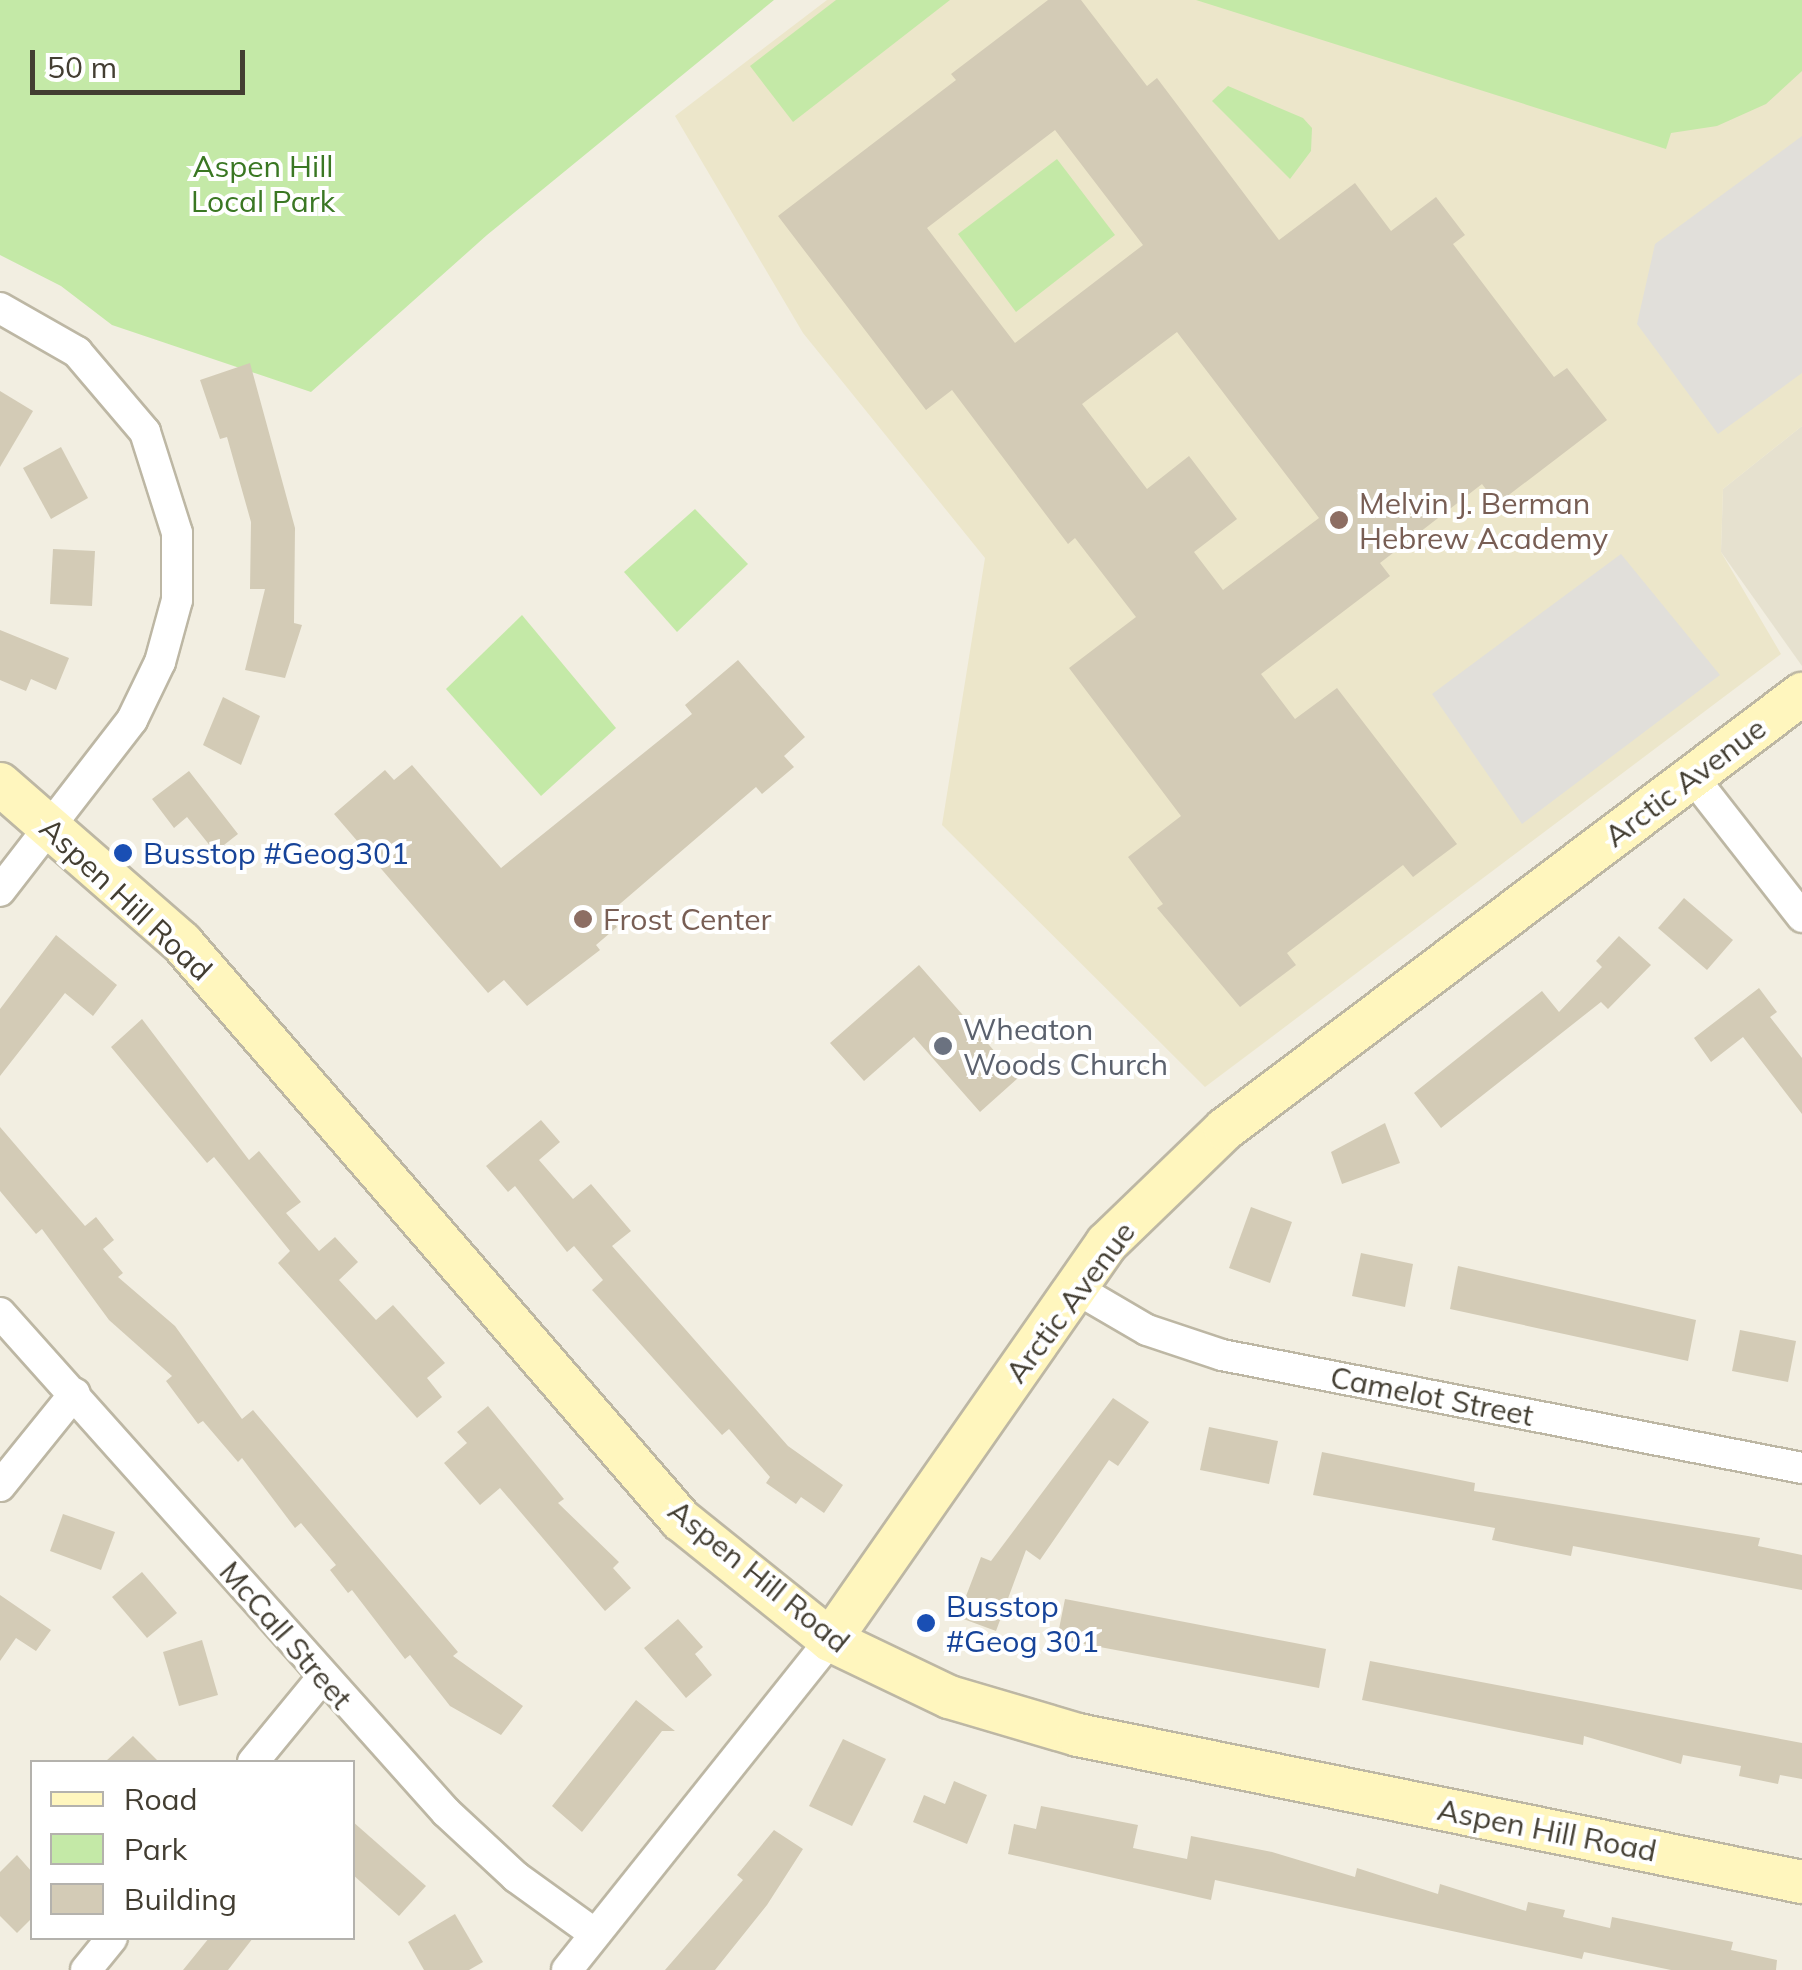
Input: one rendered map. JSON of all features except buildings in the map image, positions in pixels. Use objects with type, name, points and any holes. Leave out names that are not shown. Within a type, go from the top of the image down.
[{"type":"street","points":[[0,308],[76,352],[145,432],[177,533],[177,600],[160,662],[132,720],[0,892]]},
{"type":"street","name":"Arctic Avenue","points":[[568,1970],[830,1640],[1107,1243],[1224,1129],[1802,694]]},
{"type":"street","points":[[1692,776],[1802,917]]},
{"type":"street","name":"Aspen Hill Road","points":[[0,784],[182,942],[681,1520],[830,1640],[949,1698],[1078,1734],[1802,1882]]},
{"type":"street","name":"Camelot Street","points":[[1075,1288],[1147,1330],[1222,1356],[1802,1468]]},
{"type":"street","name":"McCall Street","points":[[0,1312],[322,1678],[474,1838],[596,1934]]},
{"type":"street","points":[[0,1486],[75,1393]]},
{"type":"street","points":[[255,1760],[322,1678]]},
{"type":"street","points":[[86,1970],[110,1940]]},
{"type":"shaded area","name":"Melvin J. Berman Hebrew Academy","points":[[827,0],[1802,0],[1802,426],[1723,489],[1721,552],[1781,654],[1205,1087],[942,825],[985,558],[803,333],[675,116]]},
{"type":"shaded area","points":[[1802,136],[1802,373],[1718,434],[1637,324],[1655,244]]},
{"type":"shaded area","points":[[1802,426],[1802,666],[1721,552],[1723,489]]},
{"type":"shaded area","points":[[1621,554],[1720,675],[1522,824],[1432,694]]},
{"type":"green space","name":"Aspen Hill Local Park","points":[[0,0],[774,0],[487,235],[311,392],[112,325],[61,286],[0,255]]},
{"type":"green space","points":[[836,0],[950,0],[793,122],[750,66]]},
{"type":"green space","points":[[1196,0],[1802,0],[1802,71],[1766,104],[1717,126],[1671,133],[1666,149]]},
{"type":"green space","points":[[1228,86],[1303,118],[1312,128],[1311,151],[1290,179],[1212,101]]},
{"type":"green space","points":[[1057,159],[1115,235],[1016,312],[958,234]]},
{"type":"green space","points":[[695,509],[748,564],[677,632],[624,572]]},
{"type":"green space","points":[[522,615],[616,728],[541,796],[446,689]]},
{"type":"place","name":"Melvin J. Berman Hebrew Academy","points":[[1339,520]]},
{"type":"place","name":"Busstop #Geog301","points":[[123,853]]},
{"type":"place","name":"Frost Center","points":[[583,919]]},
{"type":"place","name":"Wheaton Woods Church","points":[[943,1046]]},
{"type":"place","name":"Busstop #Geog 301","points":[[926,1623]]}]
